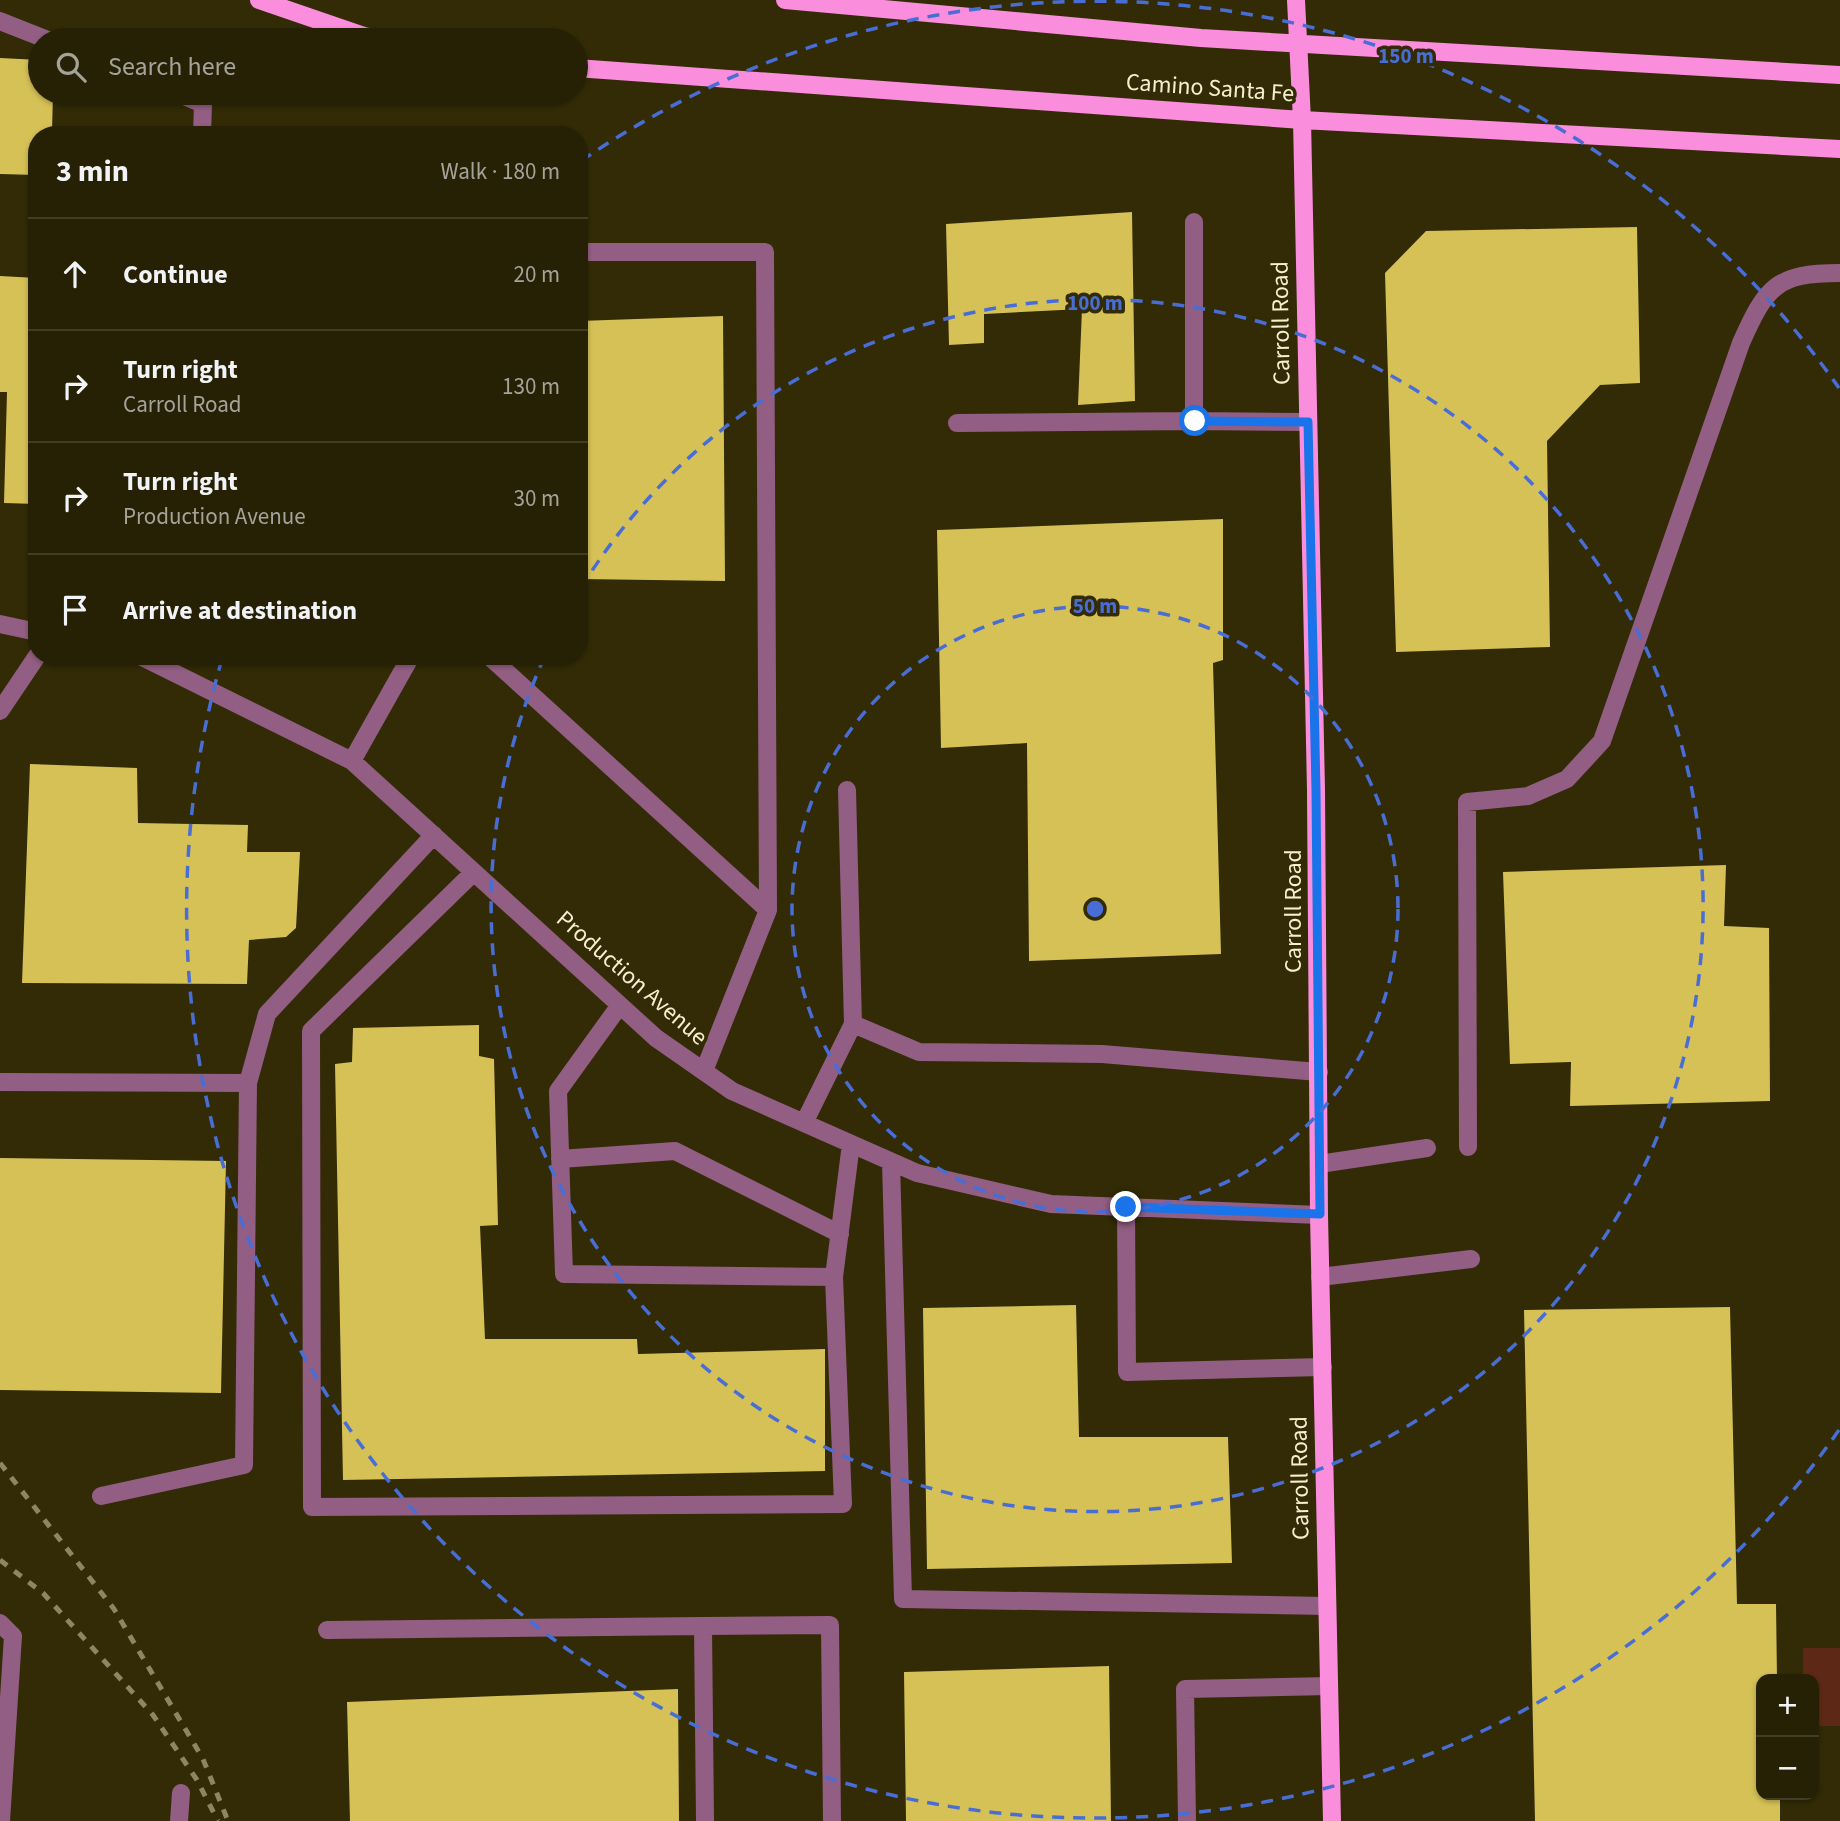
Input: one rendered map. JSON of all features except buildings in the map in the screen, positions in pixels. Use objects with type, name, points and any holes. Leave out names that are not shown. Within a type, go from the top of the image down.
[{"type":"main road","points":[[259,0],[341,28]]},
{"type":"main road","name":"Camino Santa Fe","points":[[785,0],[1201,38],[1840,75]]},
{"type":"main road","name":"Carroll Road","points":[[1296,0],[1302,120],[1316,790],[1320,1277],[1332,1821]]},
{"type":"main road","name":"Camino Santa Fe","points":[[588,69],[1302,120],[1840,149]]},
{"type":"street","points":[[0,21],[28,32]]},
{"type":"street","points":[[202,126],[203,105]]},
{"type":"street","points":[[1194,222],[1195,421]]},
{"type":"street","points":[[588,251],[765,252],[768,910],[704,1071]]},
{"type":"street","points":[[1468,1147],[1467,802],[1528,796],[1567,779],[1602,741],[1741,343],[1756,308],[1776,285],[1807,273],[1840,273]]},
{"type":"street","points":[[957,423],[1308,422]]},
{"type":"street","points":[[0,624],[28,630]]},
{"type":"street","points":[[0,711],[31,665]]},
{"type":"street","name":"Production Avenue","points":[[173,665],[352,761],[656,1038],[732,1091],[917,1173],[1051,1204],[1320,1214]]},
{"type":"street","points":[[352,761],[406,665]]},
{"type":"street","points":[[499,665],[768,910]]},
{"type":"street","points":[[804,1123],[853,1024],[848,790]]},
{"type":"street","points":[[101,1496],[244,1465],[248,1083],[267,1014],[434,835]]},
{"type":"street","points":[[474,872],[311,1031],[312,1507],[843,1504],[834,1277],[851,1144]]},
{"type":"street","points":[[620,1005],[558,1091],[564,1274],[834,1277]]},
{"type":"street","points":[[853,1024],[919,1052],[1102,1055],[1319,1072]]},
{"type":"street","points":[[0,1082],[248,1083]]},
{"type":"street","points":[[1319,1164],[1427,1148]]},
{"type":"street","points":[[560,1158],[676,1151],[840,1234]]},
{"type":"street","points":[[891,1162],[903,1599],[1327,1606]]},
{"type":"street","points":[[1126,1207],[1127,1372],[1323,1367]]},
{"type":"street","points":[[1320,1277],[1471,1259]]},
{"type":"street","points":[[0,1623],[13,1636],[1,1821]]},
{"type":"street","points":[[327,1630],[830,1625],[832,1821]]},
{"type":"street","points":[[703,1626],[705,1821]]},
{"type":"street","points":[[1187,1821],[1185,1689],[1329,1686]]},
{"type":"street","points":[[179,1821],[181,1793]]},
{"type":"shaded area","points":[[1803,1648],[1840,1648],[1840,1726],[1819,1726],[1819,1674],[1803,1674]]},
{"type":"railway","points":[[0,1463],[114,1609],[203,1759],[228,1821]]},
{"type":"railway","points":[[0,1560],[43,1593],[153,1715],[197,1780],[218,1821]]},
{"type":"route","points":[[1126,1207],[1320,1214],[1316,790],[1308,422],[1195,421]]}]
